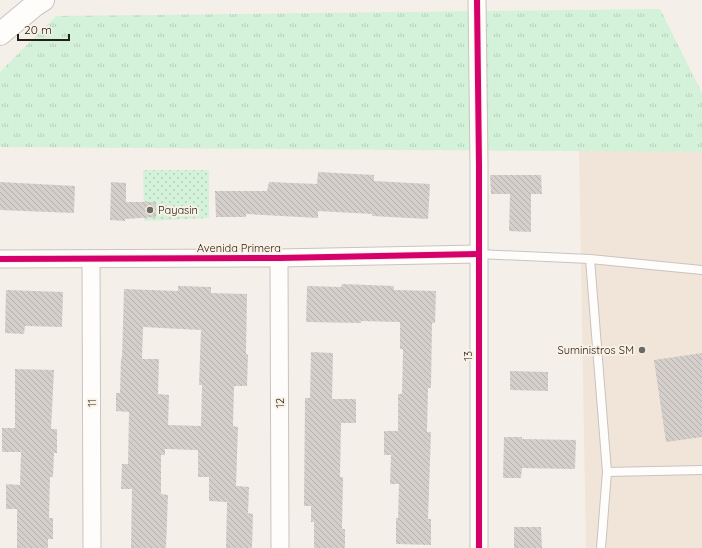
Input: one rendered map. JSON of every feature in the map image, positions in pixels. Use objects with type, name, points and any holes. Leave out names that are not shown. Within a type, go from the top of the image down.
[{"type":"main road","points":[[0,34],[43,0]]},
{"type":"street","name":"13","points":[[477,0],[479,164],[479,548]]},
{"type":"street","name":"Avenida Primera","points":[[0,259],[280,258],[478,254]]},
{"type":"street","name":"12","points":[[280,258],[280,548]]},
{"type":"street","name":"11","points":[[91,259],[92,548]]},
{"type":"lane","points":[[478,254],[590,259],[702,270]]},
{"type":"lane","points":[[590,259],[607,472],[601,548]]},
{"type":"lane","points":[[607,472],[702,470]]},
{"type":"shaded area","name":"Suministros SM","points":[[579,149],[702,152],[702,548],[586,548]]},
{"type":"green space","points":[[660,9],[702,93],[702,152],[0,147],[0,72],[56,16]]},
{"type":"green space","points":[[143,170],[209,170],[209,218],[144,221]]},
{"type":"building","points":[[318,172],[374,175],[374,181],[430,184],[428,219],[318,211],[318,218],[246,214],[246,217],[216,217],[215,191],[267,191],[269,182],[317,184]]},
{"type":"building","points":[[490,175],[541,175],[542,194],[531,194],[531,232],[509,231],[510,194],[491,194]]},
{"type":"building","points":[[0,182],[75,186],[74,213],[0,210]]},
{"type":"building","points":[[111,182],[126,183],[126,202],[156,202],[156,217],[125,219],[125,221],[110,220]]},
{"type":"building","points":[[342,284],[394,286],[394,290],[436,291],[435,323],[432,323],[431,388],[428,388],[427,432],[431,432],[428,519],[431,519],[431,545],[396,544],[396,518],[398,518],[399,484],[390,484],[391,455],[384,455],[384,431],[398,431],[398,394],[402,394],[403,349],[400,349],[400,322],[306,322],[307,286],[341,287]]},
{"type":"building","points":[[178,286],[211,287],[211,293],[247,294],[247,386],[234,386],[233,426],[238,427],[236,486],[249,487],[248,513],[253,514],[252,548],[226,548],[227,502],[209,501],[209,477],[198,477],[198,450],[165,449],[165,455],[161,455],[161,494],[168,495],[166,548],[131,548],[132,489],[121,489],[122,464],[128,464],[129,412],[116,411],[116,393],[120,393],[124,289],[178,291]],"holes":[[[143,327],[201,330],[199,385],[202,385],[201,426],[168,425],[169,395],[158,394],[159,359],[142,359]]]},
{"type":"building","points":[[6,290],[63,292],[62,327],[25,326],[24,334],[5,333]]},
{"type":"building","points":[[311,352],[333,353],[332,399],[356,399],[356,423],[341,423],[340,477],[343,477],[342,529],[345,529],[345,548],[314,548],[314,522],[311,522],[311,506],[304,506],[305,398],[310,398]]},
{"type":"building","points":[[702,353],[702,437],[666,442],[654,360]]},
{"type":"building","points":[[15,369],[54,370],[51,429],[57,429],[57,453],[54,453],[53,477],[50,477],[49,518],[53,518],[53,539],[48,539],[48,548],[17,548],[17,509],[6,509],[6,484],[20,485],[21,452],[2,452],[2,428],[15,428]]},
{"type":"building","points":[[510,371],[548,372],[548,391],[510,390]]},
{"type":"building","points":[[504,437],[522,437],[522,439],[576,440],[575,469],[522,468],[521,478],[503,478]]},
{"type":"building","points":[[514,527],[541,527],[542,548],[514,548]]},
{"type":"cycle path","points":[[477,0],[479,165],[479,548]]},
{"type":"cycle path","points":[[0,259],[279,258],[478,254]]},
{"type":"place","name":"Payasin","points":[[150,210]]},
{"type":"place","name":"Suministros SM","points":[[642,350]]}]
